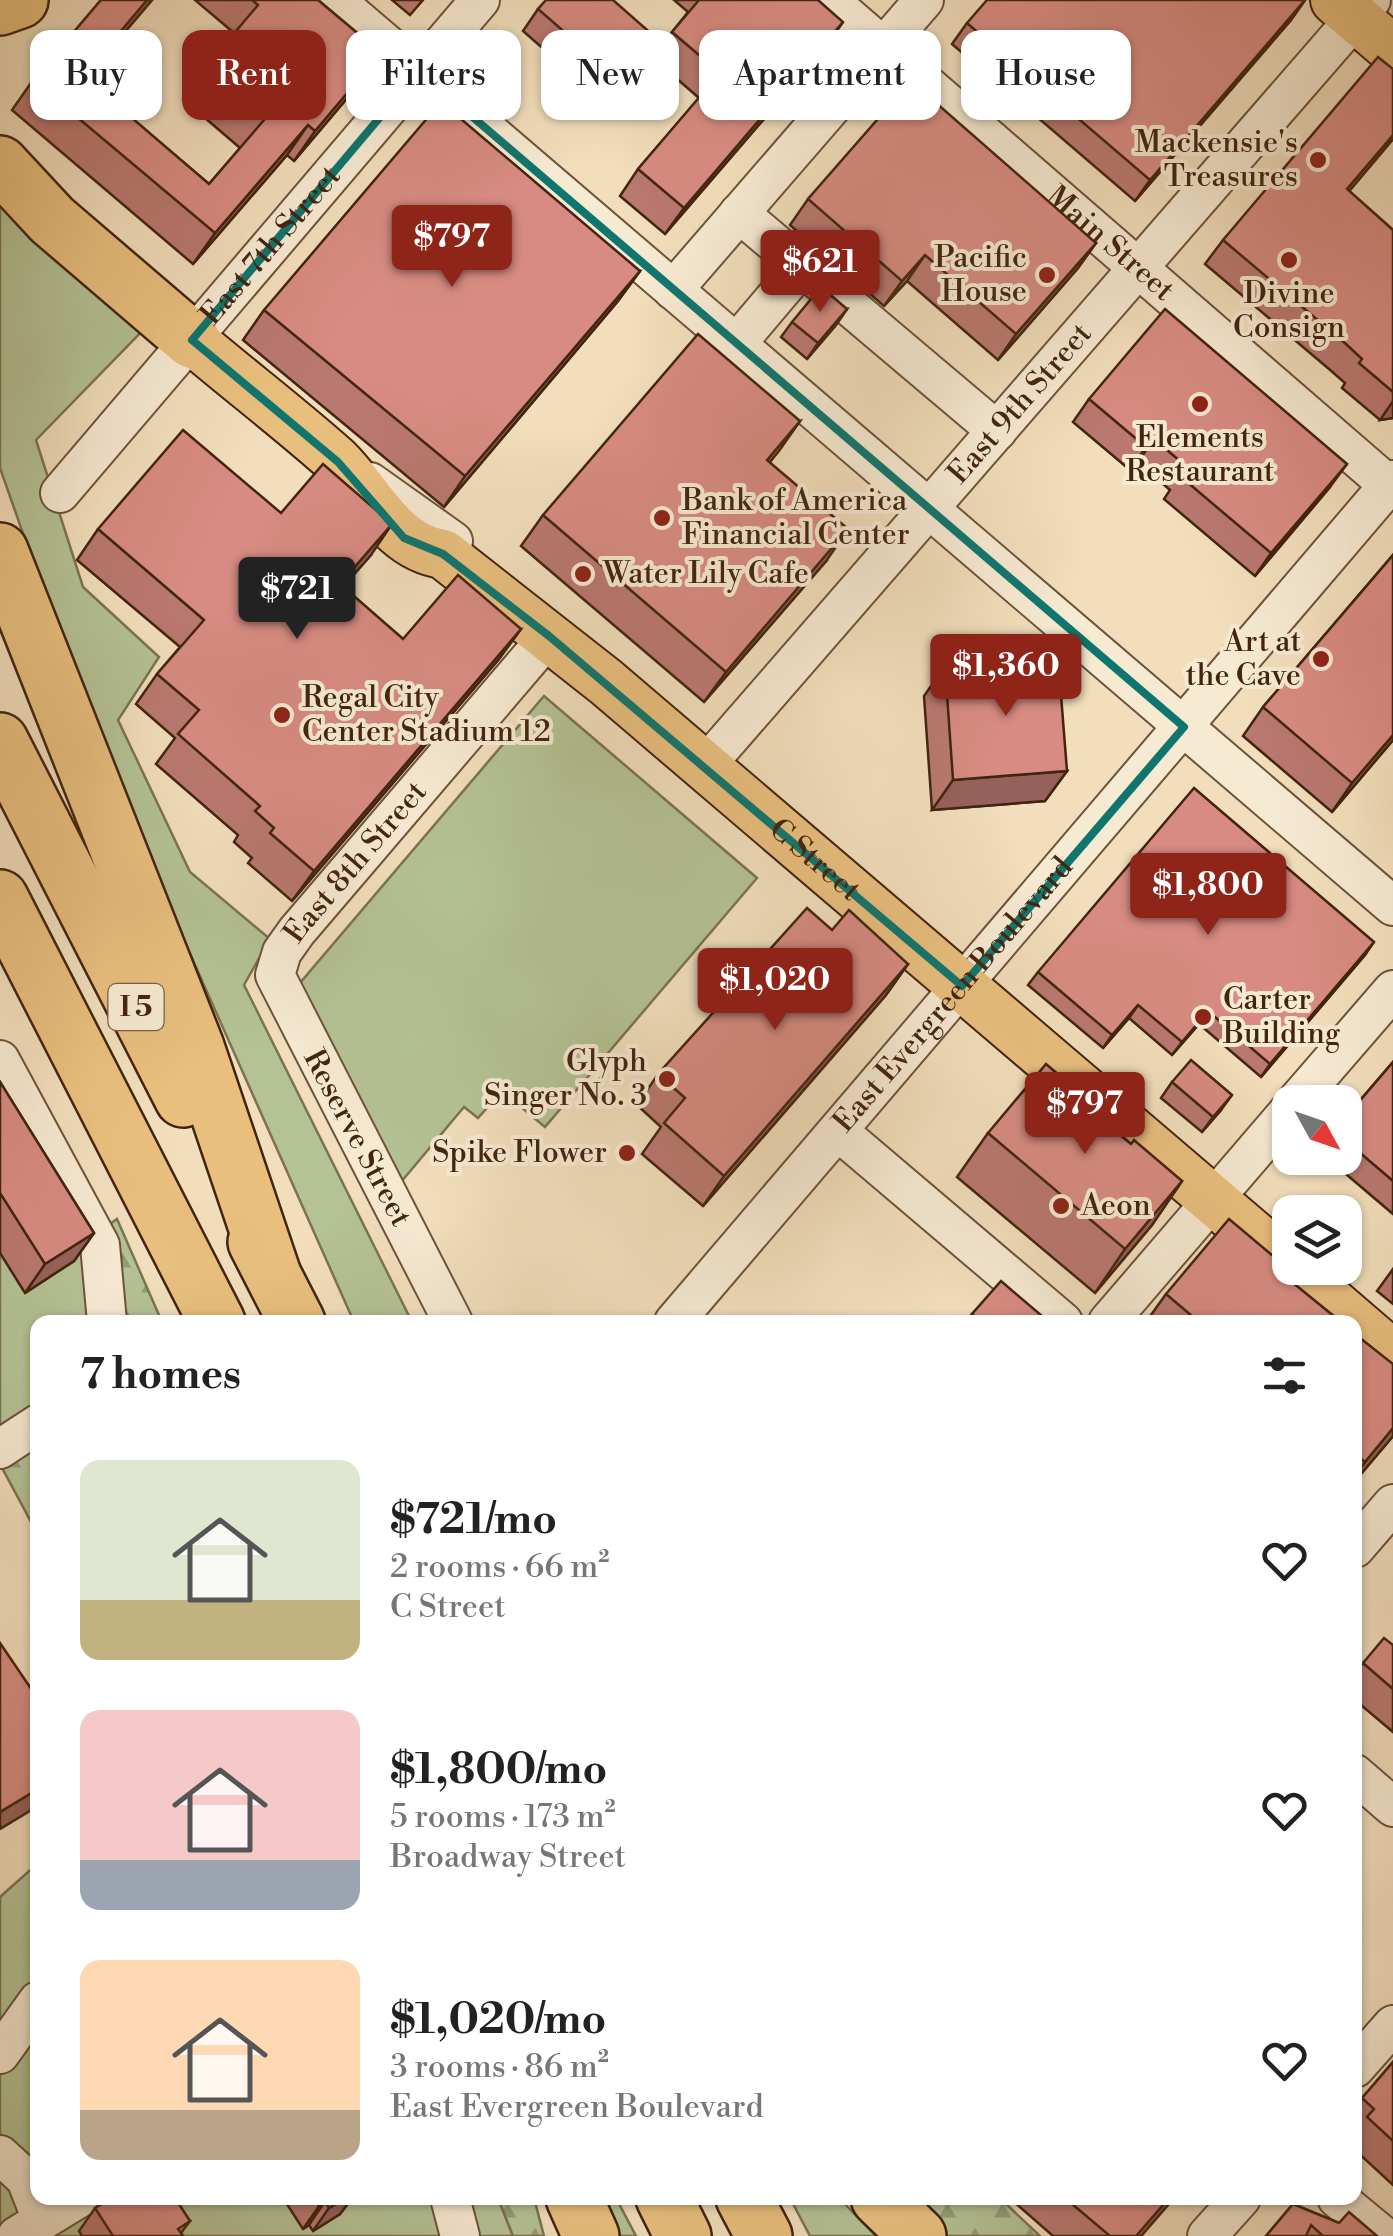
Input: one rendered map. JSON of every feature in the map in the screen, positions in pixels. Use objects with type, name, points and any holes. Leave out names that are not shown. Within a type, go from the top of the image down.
[{"type":"highway","points":[[0,6],[20,0]]},
{"type":"highway","points":[[0,164],[52,220],[192,340]]},
{"type":"highway","points":[[0,551],[44,673],[196,1047],[272,1272]]},
{"type":"highway","name":"I 5","points":[[0,741],[294,1315]]},
{"type":"highway","name":"I 5","points":[[0,898],[210,1312]]},
{"type":"highway","points":[[550,2205],[557,2236]]},
{"type":"highway","points":[[577,2205],[591,2236]]},
{"type":"highway","points":[[668,2205],[683,2236]]},
{"type":"highway","points":[[748,2205],[764,2236]]},
{"type":"highway","points":[[886,2205],[918,2236]]},
{"type":"main road","points":[[1354,6],[1393,50]]},
{"type":"main road","name":"C Street","points":[[192,340],[338,462],[404,538],[427,551],[448,548],[1272,1251]]},
{"type":"main road","name":"C Street","points":[[1312,1285],[1347,1315]]},
{"type":"main road","name":"C Street","points":[[1362,1328],[1393,1354]]},
{"type":"street","points":[[334,0],[370,30]]},
{"type":"street","name":"East 7th Street","points":[[454,30],[480,0]]},
{"type":"street","name":"Main Street","points":[[828,0],[865,30]]},
{"type":"street","points":[[898,30],[924,0]]},
{"type":"street","name":"East 9th Street","points":[[705,766],[1138,269],[1354,6]]},
{"type":"street","name":"Main Street","points":[[941,96],[1392,485]]},
{"type":"street","name":"East 7th Street","points":[[60,493],[378,120]]},
{"type":"street","points":[[476,120],[1393,906]]},
{"type":"street","points":[[674,290],[820,120]]},
{"type":"street","points":[[740,213],[997,431]]},
{"type":"street","points":[[736,344],[802,266]]},
{"type":"street","name":"East Evergreen Boulevard","points":[[680,1315],[1392,485]]},
{"type":"street","name":"East 8th Street","points":[[282,952],[549,636]]},
{"type":"street","name":"Reserve Street","points":[[282,952],[275,975],[291,1012],[449,1315]]},
{"type":"street","points":[[1311,1085],[1393,990]]},
{"type":"street","points":[[0,1060],[100,1245],[107,1314]]},
{"type":"street","points":[[838,1131],[1055,1315]]},
{"type":"street","points":[[1114,1315],[1272,1131]]},
{"type":"street","points":[[0,1449],[30,1429]]},
{"type":"street","points":[[1362,1540],[1393,1504]]},
{"type":"street","points":[[1362,1780],[1393,1807]]},
{"type":"street","points":[[1362,2060],[1393,2025]]},
{"type":"street","points":[[0,2154],[26,2179],[29,2228],[68,2205]]},
{"type":"street","points":[[452,2205],[460,2236]]},
{"type":"street","points":[[1207,2236],[1233,2205]]},
{"type":"street","points":[[1345,2205],[1382,2236]]},
{"type":"highlighted area","points":[[419,71],[1184,727],[962,986],[549,636],[443,554],[404,538],[338,462],[192,340]]},
{"type":"green space","points":[[0,197],[147,326],[36,440],[83,587],[159,657],[118,720],[190,872],[270,939],[244,985],[409,1315],[351,1315],[98,747],[0,468]]},
{"type":"green space","points":[[544,696],[757,878],[545,1127],[502,1091],[478,1118],[464,1107],[401,1182],[300,983]]},
{"type":"green space","points":[[0,1063],[100,1245],[106,1315],[30,1315],[30,1429],[0,1449]]},
{"type":"green space","points":[[117,1219],[159,1315],[107,1315],[104,1262],[122,1258],[110,1224]]},
{"type":"green space","points":[[30,1432],[30,1520],[0,1464]]},
{"type":"green space","points":[[30,1870],[30,2205],[501,2205],[513,2236],[0,2236],[0,1897]]},
{"type":"green space","points":[[501,2205],[536,2205],[544,2236],[513,2236]]},
{"type":"green space","points":[[599,2205],[620,2205],[636,2236],[612,2236]]},
{"type":"green space","points":[[794,2205],[846,2205],[876,2236],[810,2236]]},
{"type":"green space","points":[[918,2205],[1007,2205],[1040,2236],[947,2236]]},
{"type":"building","points":[[101,0],[147,0],[122,30],[76,30]]},
{"type":"building","points":[[252,0],[318,0],[354,30],[346,30],[346,94],[326,118],[326,30],[237,30],[258,5]]},
{"type":"building","points":[[546,0],[613,0],[647,30],[562,30],[538,9]]},
{"type":"building","points":[[699,0],[818,0],[843,22],[836,30],[699,30],[699,55],[679,38],[679,30],[674,30]]},
{"type":"building","points":[[987,0],[1305,0],[1150,180],[1080,120],[1131,120],[1131,30],[975,30],[967,23]]},
{"type":"building","points":[[1378,57],[1393,69],[1393,135],[1347,189],[1393,230],[1393,392],[1359,363],[1362,359],[1346,344],[1223,240]]},
{"type":"building","points":[[699,98],[699,120],[759,120],[684,208],[638,169]]},
{"type":"building","points":[[941,107],[1096,243],[1016,334],[925,255],[902,281],[808,199],[877,120],[941,120]]},
{"type":"building","points":[[81,120],[134,120],[209,184],[264,120],[324,120],[315,131],[308,125],[215,233]]},
{"type":"building","points":[[426,120],[462,120],[640,271],[465,476],[264,310]]},
{"type":"building","points":[[821,287],[847,309],[818,343],[792,322]]},
{"type":"building","points":[[1165,309],[1347,464],[1271,553],[1180,476],[1187,467],[1154,439],[1146,447],[1089,399]]},
{"type":"building","name":"Bank of America Financial Center","points":[[698,334],[800,421],[767,460],[848,529],[726,672],[543,515]]},
{"type":"building","points":[[183,430],[281,513],[323,464],[392,524],[340,584],[403,639],[458,575],[521,629],[314,871],[270,833],[274,828],[255,811],[260,806],[178,734],[199,710],[157,674],[204,620],[98,529]]},
{"type":"building","points":[[1393,555],[1393,735],[1352,783],[1263,707]]},
{"type":"building","points":[[1058,657],[1067,771],[953,780],[945,666]]},
{"type":"building","points":[[1194,788],[1374,942],[1270,1064],[1208,1011],[1182,1042],[1138,1005],[1112,1035],[1038,972]]},
{"type":"building","points":[[807,908],[832,930],[849,910],[908,964],[724,1176],[664,1123],[685,1098],[658,1074]]},
{"type":"building","points":[[1191,1060],[1232,1095],[1213,1117],[1172,1082]]},
{"type":"building","points":[[1393,1062],[1393,1181],[1362,1155],[1362,1098]]},
{"type":"building","points":[[1046,1064],[1101,1111],[1097,1116],[1131,1144],[1134,1140],[1182,1181],[1125,1249],[988,1133]]},
{"type":"building","points":[[0,1082],[94,1233],[45,1264],[0,1193]]},
{"type":"building","points":[[1229,1219],[1272,1255],[1272,1285],[1296,1285],[1332,1315],[1191,1315],[1166,1294]]},
{"type":"building","points":[[1001,1281],[1041,1315],[973,1315]]},
{"type":"building","points":[[1362,1340],[1393,1364],[1393,1428],[1365,1462]]},
{"type":"building","points":[[1384,1638],[1393,1645],[1393,1689],[1363,1663]]},
{"type":"building","points":[[0,1643],[30,1687],[30,1794],[0,1812]]},
{"type":"building","points":[[1393,2062],[1393,2141],[1367,2117],[1374,2109],[1362,2098]]},
{"type":"building","points":[[180,2205],[190,2221],[178,2229],[183,2236],[113,2236],[95,2208]]},
{"type":"building","points":[[1073,2205],[1163,2205],[1136,2236],[1110,2236]]},
{"type":"building","points":[[1295,2205],[1339,2223],[1349,2212],[1377,2236],[1323,2236],[1311,2225],[1306,2236],[1266,2236]]},
{"type":"place","name":"Mackensie's Treasures","points":[[1318,160]]},
{"type":"place","name":"Divine Consign","points":[[1289,260]]},
{"type":"place","name":"Pacific House","points":[[1047,275]]},
{"type":"place","name":"Elements Restaurant","points":[[1200,404]]},
{"type":"place","name":"Bank of America Financial Center","points":[[662,518]]},
{"type":"place","name":"Water Lily Cafe","points":[[583,574]]},
{"type":"place","name":"Art at the Cave","points":[[1321,659]]},
{"type":"place","name":"Regal City Center Stadium 12","points":[[282,715]]},
{"type":"place","name":"Carter Building","points":[[1203,1017]]},
{"type":"place","name":"Glyph Singer No. 3","points":[[667,1079]]},
{"type":"place","name":"Spike Flower","points":[[627,1153]]},
{"type":"place","name":"Aeon","points":[[1061,1206]]}]
